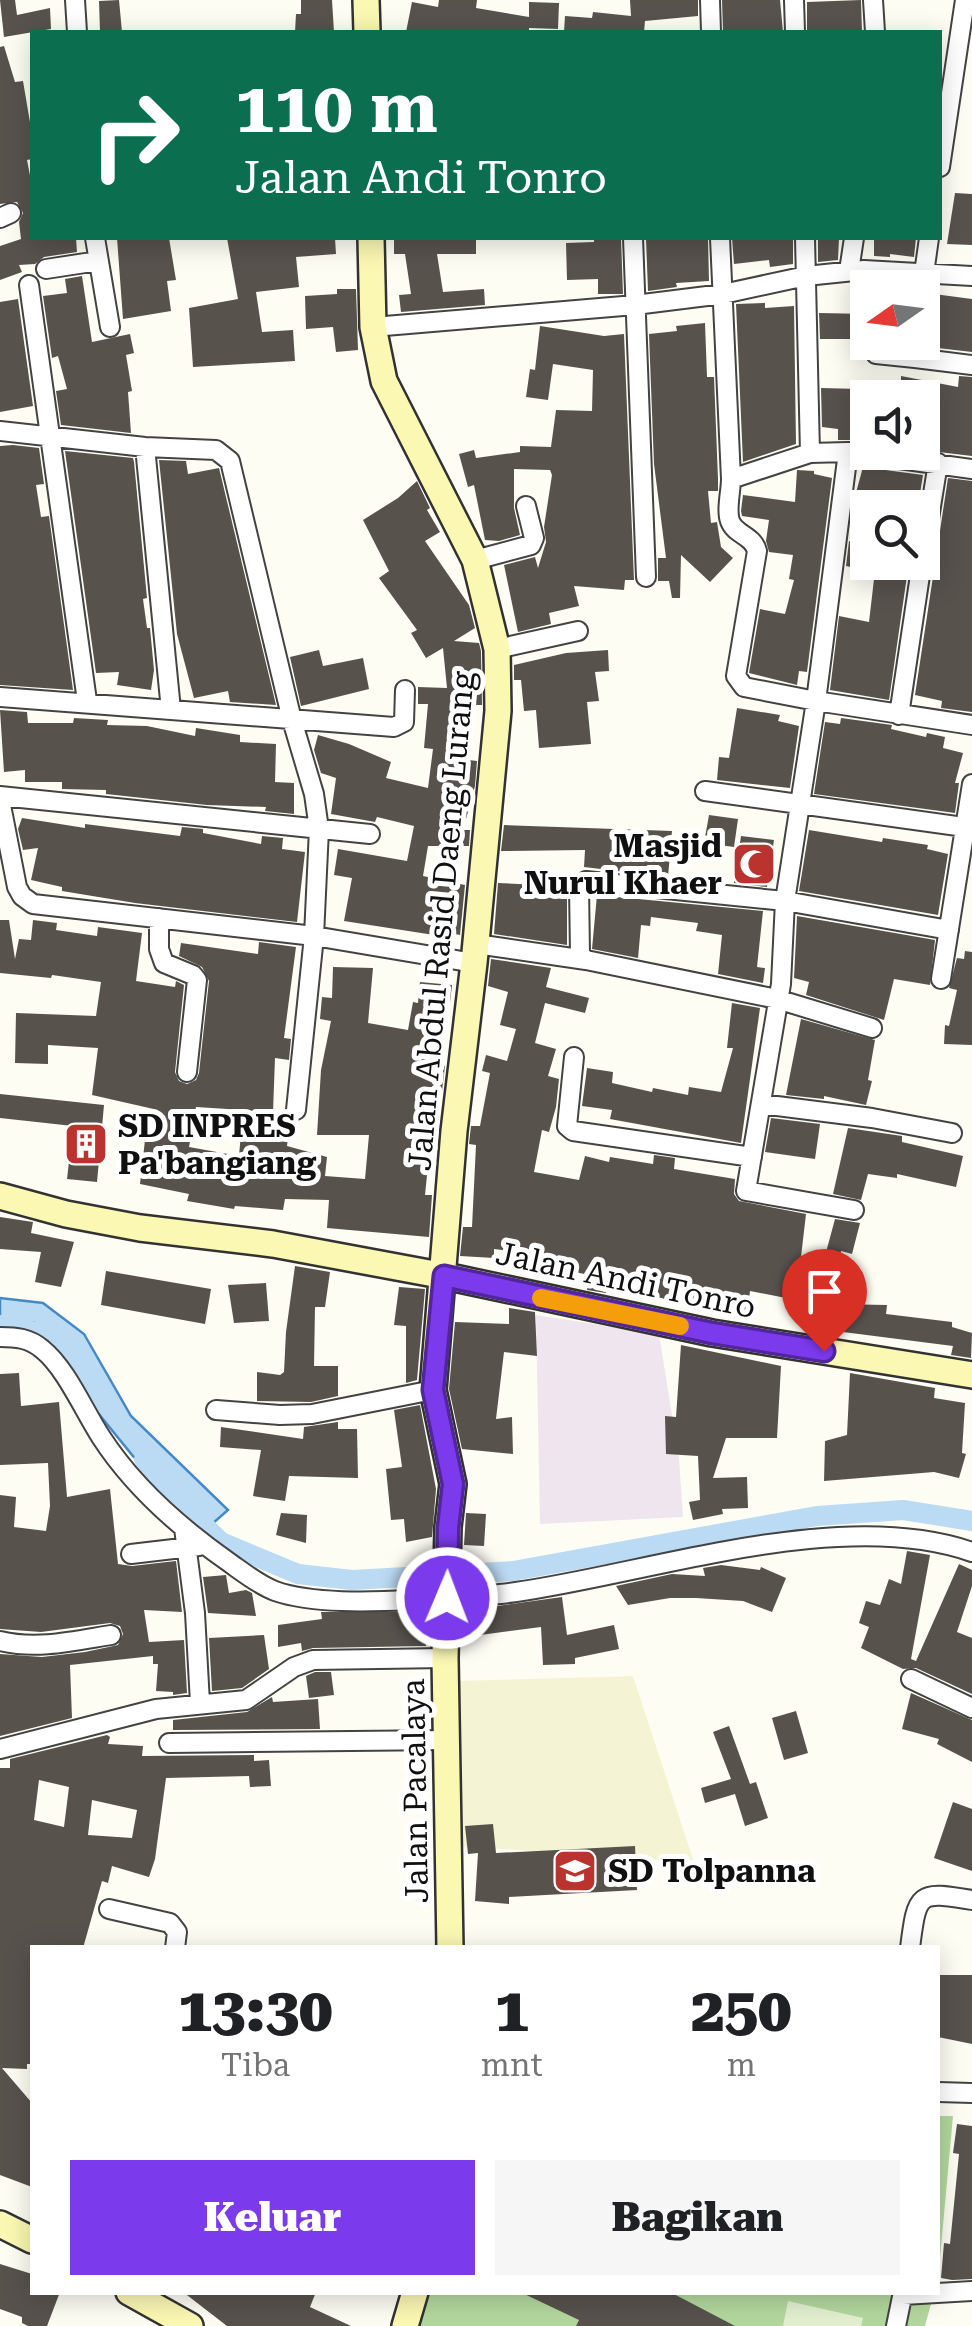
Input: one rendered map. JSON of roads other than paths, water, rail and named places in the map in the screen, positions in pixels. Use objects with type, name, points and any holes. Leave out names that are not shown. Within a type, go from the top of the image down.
[{"type":"street","points":[[74,0],[77,30]]},
{"type":"street","points":[[366,0],[367,30]]},
{"type":"street","points":[[710,0],[711,30]]},
{"type":"street","points":[[794,0],[796,30]]},
{"type":"street","points":[[873,0],[875,30]]},
{"type":"street","points":[[942,140],[946,85],[965,0]]},
{"type":"street","points":[[95,240],[110,327]]},
{"type":"street","name":"Jalan Abdul Rasid Daeng Lurang","points":[[371,240],[374,326],[384,381],[475,560],[497,649],[498,710],[454,1131],[444,1276]]},
{"type":"street","points":[[633,240],[646,577]]},
{"type":"street","points":[[720,240],[731,523],[755,542],[757,551],[736,676],[744,687],[972,725]]},
{"type":"street","points":[[804,240],[810,454]]},
{"type":"street","points":[[855,240],[865,270]]},
{"type":"street","points":[[924,270],[929,240]]},
{"type":"street","points":[[46,269],[98,261]]},
{"type":"street","points":[[374,326],[635,305],[850,272]]},
{"type":"street","points":[[940,279],[972,276]]},
{"type":"street","points":[[29,284],[88,701]]},
{"type":"street","points":[[940,357],[972,366]]},
{"type":"street","points":[[0,431],[144,447],[216,450],[230,461],[292,720],[314,794],[319,829],[314,936],[296,1110]]},
{"type":"street","points":[[144,447],[172,710]]},
{"type":"street","points":[[732,479],[810,454],[848,452],[785,901],[778,999],[746,1191],[854,1210]]},
{"type":"street","points":[[940,463],[972,469]]},
{"type":"street","points":[[475,560],[531,545],[534,538],[526,506]]},
{"type":"street","points":[[899,715],[919,580]]},
{"type":"street","points":[[497,649],[578,631]]},
{"type":"street","points":[[0,697],[400,726],[404,722],[405,690]]},
{"type":"street","points":[[942,979],[969,827],[972,784]]},
{"type":"street","points":[[705,791],[969,827]]},
{"type":"street","points":[[370,834],[0,798],[18,888],[22,896],[49,908],[475,954],[586,960],[778,999],[872,1028]]},
{"type":"street","points":[[586,960],[580,955],[579,885],[586,882],[785,901],[949,930]]},
{"type":"street","points":[[159,918],[159,950],[164,963],[193,975],[196,980],[187,1072]]},
{"type":"street","points":[[574,1057],[567,1107],[567,1126],[573,1131],[752,1156]]},
{"type":"street","points":[[761,1104],[952,1133]]},
{"type":"street","name":"Jalan Andi Tonro","points":[[0,1196],[140,1228],[273,1244],[444,1276],[712,1333],[972,1374]]},
{"type":"street","name":"Jalan Pacalaya","points":[[444,1276],[433,1390],[453,1484],[446,1658],[450,1945]]},
{"type":"street","points":[[0,1337],[20,1337],[46,1351],[124,1467],[145,1494],[184,1528],[197,1547],[270,1589],[293,1596],[386,1601],[448,1581],[517,1592],[638,1566],[871,1536],[949,1544],[972,1552]]},
{"type":"street","points":[[216,1410],[280,1416],[312,1414],[433,1390]]},
{"type":"street","points":[[131,1554],[197,1547]]},
{"type":"street","points":[[197,1547],[200,1703]]},
{"type":"street","points":[[0,1641],[26,1646],[54,1645],[111,1635]]},
{"type":"street","points":[[0,1749],[123,1716],[246,1700],[294,1667],[313,1660],[446,1658]]},
{"type":"street","points":[[910,1679],[972,1708]]},
{"type":"street","points":[[170,1743],[448,1740]]},
{"type":"street","points":[[911,1945],[918,1904],[925,1896],[972,1900]]},
{"type":"street","points":[[109,1910],[170,1924],[176,1932],[175,1945]]},
{"type":"street","points":[[940,2092],[972,2094]]},
{"type":"street","points":[[0,2224],[30,2239]]},
{"type":"street","points":[[940,2292],[972,2291]]},
{"type":"street","points":[[134,2295],[190,2326]]},
{"type":"street","points":[[405,2326],[414,2295]]},
{"type":"street","points":[[896,2326],[903,2295]]},
{"type":"water","points":[[0,1298],[43,1303],[84,1334],[131,1416],[228,1510],[212,1524],[133,1456],[80,1391],[35,1323],[0,1319]]},
{"type":"waterway","points":[[0,1325],[47,1334],[59,1349]]},
{"type":"waterway","points":[[144,1459],[171,1493],[221,1542],[298,1574],[352,1580],[513,1571],[817,1516],[903,1510],[972,1521]]},
{"type":"place","name":"Masjid Nurul Khaer","points":[[754,864]]},
{"type":"place","name":"SD INPRES Pa'bangiang","points":[[86,1144]]},
{"type":"place","name":"SD Tolpanna","points":[[575,1871]]}]
